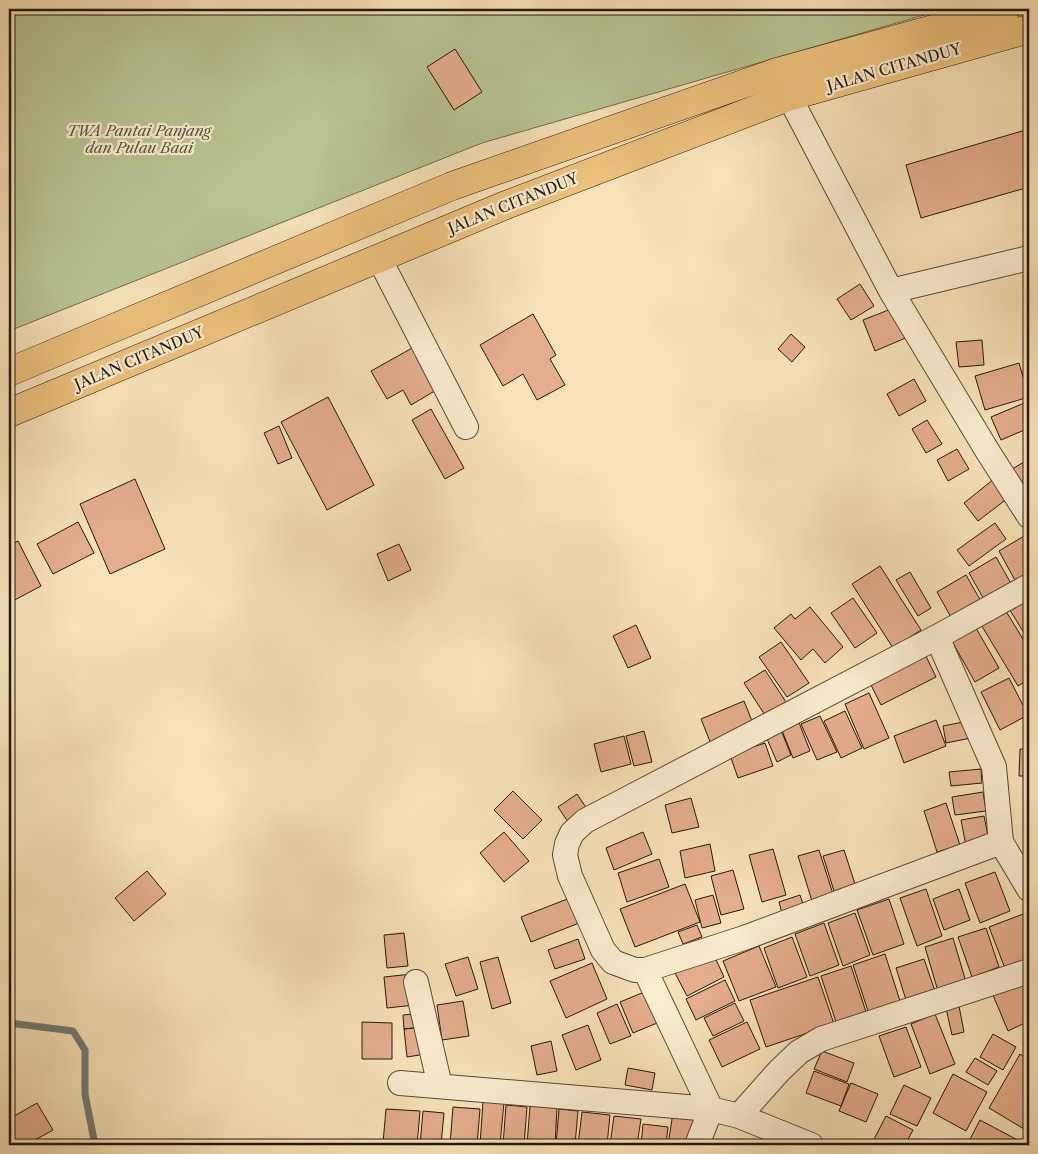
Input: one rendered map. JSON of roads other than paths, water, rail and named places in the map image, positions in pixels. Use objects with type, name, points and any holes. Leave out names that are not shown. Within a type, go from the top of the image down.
[{"type":"main road","name":"JALAN CITANDUY","points":[[9,372],[452,186],[777,72],[1006,9]]},
{"type":"main road","name":"JALAN CITANDUY","points":[[9,413],[506,205],[788,97],[1029,29]]},
{"type":"street","points":[[777,72],[788,97],[891,291],[1029,516]]},
{"type":"street","points":[[379,258],[466,427]]},
{"type":"street","points":[[891,291],[1029,258]]},
{"type":"street","points":[[1001,842],[744,938],[645,970],[624,967],[614,962],[603,950],[570,876],[565,855],[572,833],[584,821],[937,637],[1029,586]]},
{"type":"street","points":[[937,637],[994,767],[1001,842],[1029,889]]},
{"type":"street","points":[[645,970],[711,1109],[697,1145]]},
{"type":"street","points":[[739,1116],[779,1071],[799,1052],[821,1039],[1029,971]]},
{"type":"street","points":[[416,982],[440,1086]]},
{"type":"street","points":[[400,1083],[711,1109],[739,1116],[810,1145]]},
{"type":"waterway","points":[[9,1023],[73,1031],[85,1050],[85,1094],[95,1145]]},
{"type":"park label","name":"TWA Pantai Panjang dan Pulau Baai","points":[[139,138]]}]
